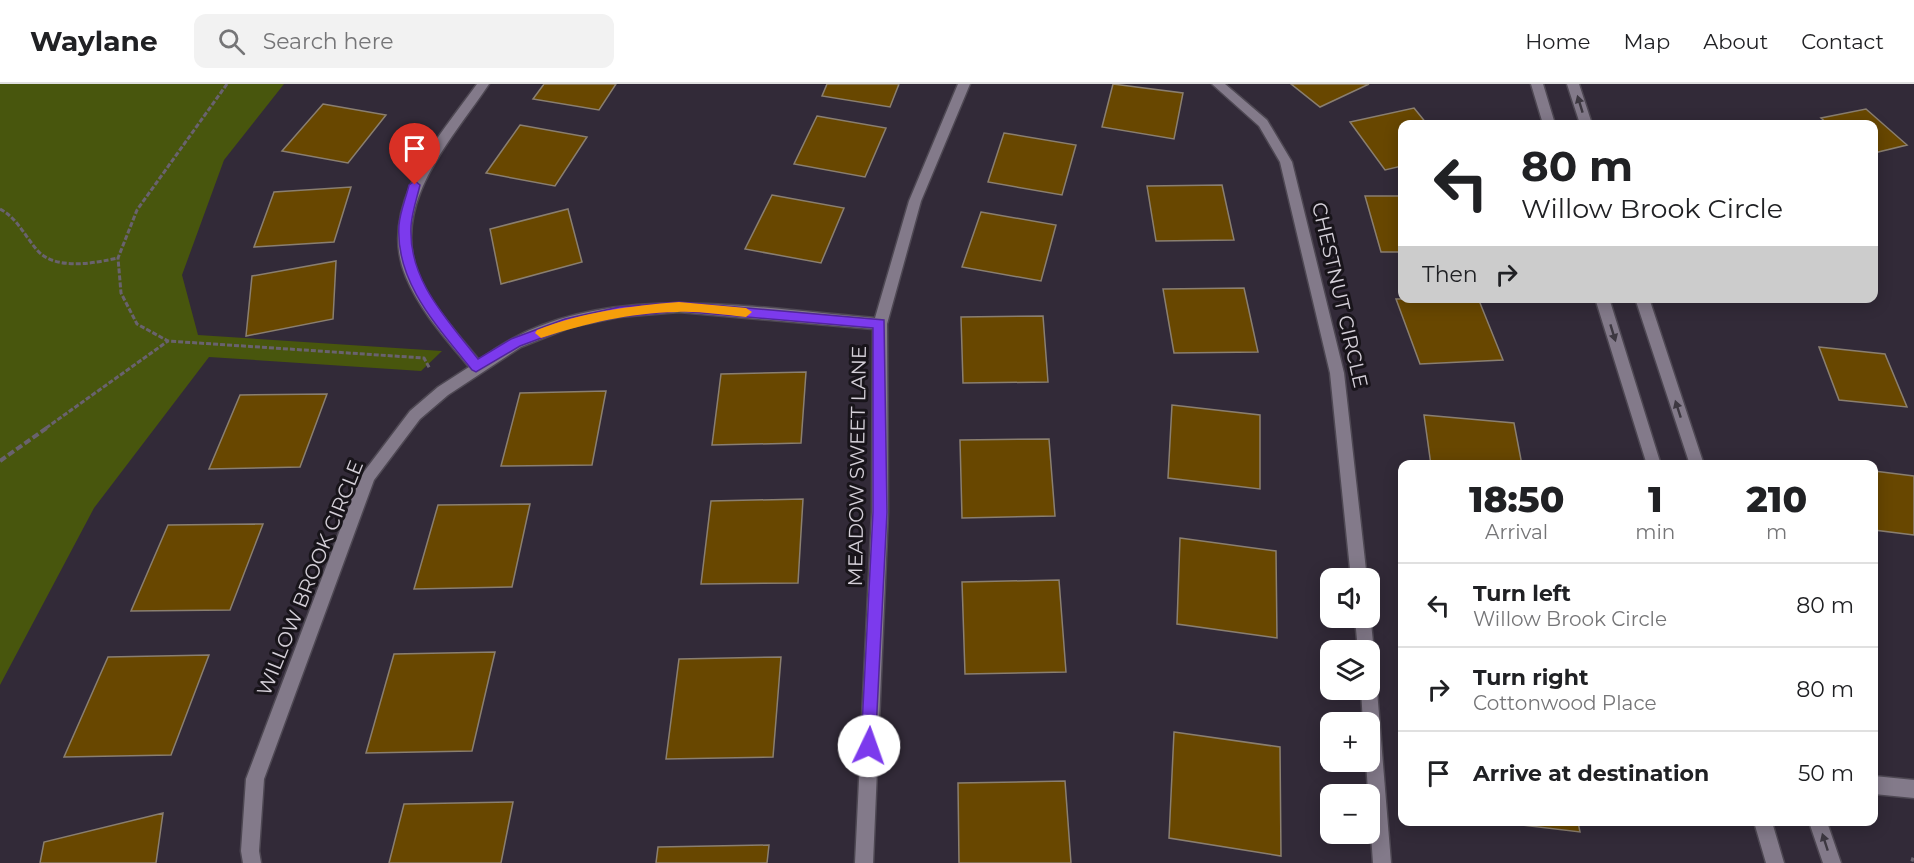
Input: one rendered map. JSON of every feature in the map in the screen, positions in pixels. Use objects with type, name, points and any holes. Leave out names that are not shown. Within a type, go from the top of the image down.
[{"type":"street","points":[[476,366],[427,303],[408,264],[405,225],[415,185],[483,84]]},
{"type":"street","name":"MEADOW SWEET LANE","points":[[864,863],[880,512],[880,324],[915,201],[964,84]]},
{"type":"street","name":"CHESTNUT CIRCLE","points":[[1218,84],[1263,123],[1286,162],[1337,373],[1358,568]]},
{"type":"street","points":[[1537,84],[1548,120]]},
{"type":"street","points":[[1573,84],[1585,120]]},
{"type":"street","points":[[1604,303],[1652,460]]},
{"type":"street","points":[[1644,303],[1694,460]]},
{"type":"street","name":"WILLOW BROOK CIRCLE","points":[[252,863],[250,851],[255,779],[368,477],[416,415],[443,391],[476,366],[516,343],[559,326],[619,312],[679,307],[880,324]]},
{"type":"street","points":[[1370,700],[1382,863]]},
{"type":"street","points":[[1878,785],[1914,789]]},
{"type":"street","points":[[1764,826],[1775,863]]},
{"type":"street","points":[[1819,826],[1832,863]]},
{"type":"path","points":[[227,84],[137,210],[118,258],[121,294],[137,324],[168,341],[424,358],[443,391]]},
{"type":"path","points":[[0,209],[10,214],[39,253],[60,262],[93,264],[118,258]]},
{"type":"path","points":[[0,461],[168,341]]},
{"type":"green space","points":[[0,84],[284,84],[224,160],[182,275],[198,335],[442,351],[421,371],[209,357],[94,508],[0,685]]},
{"type":"building","points":[[544,84],[616,84],[599,110],[533,99]]},
{"type":"building","points":[[827,84],[899,84],[890,107],[822,96]]},
{"type":"building","points":[[1113,84],[1183,93],[1174,139],[1102,127]]},
{"type":"building","points":[[1291,84],[1369,84],[1320,107]]},
{"type":"building","points":[[323,104],[386,115],[348,163],[282,151]]},
{"type":"building","points":[[1414,108],[1424,120],[1398,120],[1398,167],[1385,170],[1350,122]]},
{"type":"building","points":[[1866,109],[1907,145],[1878,152],[1878,120],[1823,120],[1821,118]]},
{"type":"building","points":[[817,116],[886,128],[865,177],[794,164]]},
{"type":"building","points":[[520,125],[587,137],[555,186],[486,173]]},
{"type":"building","points":[[1004,133],[1076,145],[1062,195],[988,182]]},
{"type":"building","points":[[1222,185],[1234,240],[1156,241],[1147,186]]},
{"type":"building","points":[[351,187],[334,242],[254,247],[274,192]]},
{"type":"building","points":[[772,195],[844,208],[821,263],[745,249]]},
{"type":"building","points":[[1365,196],[1398,196],[1398,252],[1381,252]]},
{"type":"building","points":[[568,209],[582,262],[501,284],[490,229]]},
{"type":"building","points":[[981,212],[1056,225],[1041,281],[962,267]]},
{"type":"building","points":[[336,261],[333,319],[246,336],[252,276]]},
{"type":"building","points":[[1244,288],[1258,352],[1174,353],[1163,289]]},
{"type":"building","points":[[1396,299],[1398,303],[1480,303],[1503,360],[1420,364]]},
{"type":"building","points":[[1043,316],[1048,382],[963,383],[961,317]]},
{"type":"building","points":[[1819,347],[1885,354],[1907,407],[1839,400]]},
{"type":"building","points":[[806,372],[801,443],[712,445],[721,374]]},
{"type":"building","points":[[606,391],[592,465],[501,466],[520,393]]},
{"type":"building","points":[[327,394],[300,467],[209,469],[240,395]]},
{"type":"building","points":[[1172,405],[1260,415],[1260,489],[1168,478]]},
{"type":"building","points":[[1424,415],[1514,423],[1521,460],[1430,460]]},
{"type":"building","points":[[1049,439],[1055,516],[962,518],[960,440]]},
{"type":"building","points":[[1878,472],[1914,476],[1914,535],[1878,530]]},
{"type":"building","points":[[803,499],[798,583],[701,584],[711,501]]},
{"type":"building","points":[[530,504],[512,587],[414,589],[438,505]]},
{"type":"building","points":[[263,524],[230,610],[131,611],[168,525]]},
{"type":"building","points":[[1180,538],[1276,551],[1277,638],[1177,624]]},
{"type":"building","points":[[1059,580],[1066,672],[965,674],[962,582]]},
{"type":"building","points":[[495,652],[472,751],[366,753],[394,654]]},
{"type":"building","points":[[209,655],[171,755],[64,757],[108,657]]},
{"type":"building","points":[[781,657],[773,757],[666,759],[679,659]]},
{"type":"building","points":[[1174,732],[1280,747],[1281,856],[1169,838]]},
{"type":"building","points":[[1065,781],[1071,863],[959,863],[958,783]]},
{"type":"building","points":[[513,802],[501,863],[389,863],[404,804]]},
{"type":"building","points":[[163,813],[156,863],[40,863],[44,842]]},
{"type":"building","points":[[1530,826],[1579,826],[1580,832]]},
{"type":"building","points":[[769,845],[767,863],[656,863],[658,847]]},
{"type":"slow traffic","points":[[541,333],[569,322],[619,312],[679,307],[746,312]]},
{"type":"route","points":[[415,185],[405,225],[408,264],[427,303],[476,366],[516,343],[569,322],[619,312],[679,307],[880,324],[880,512],[869,746]]}]
